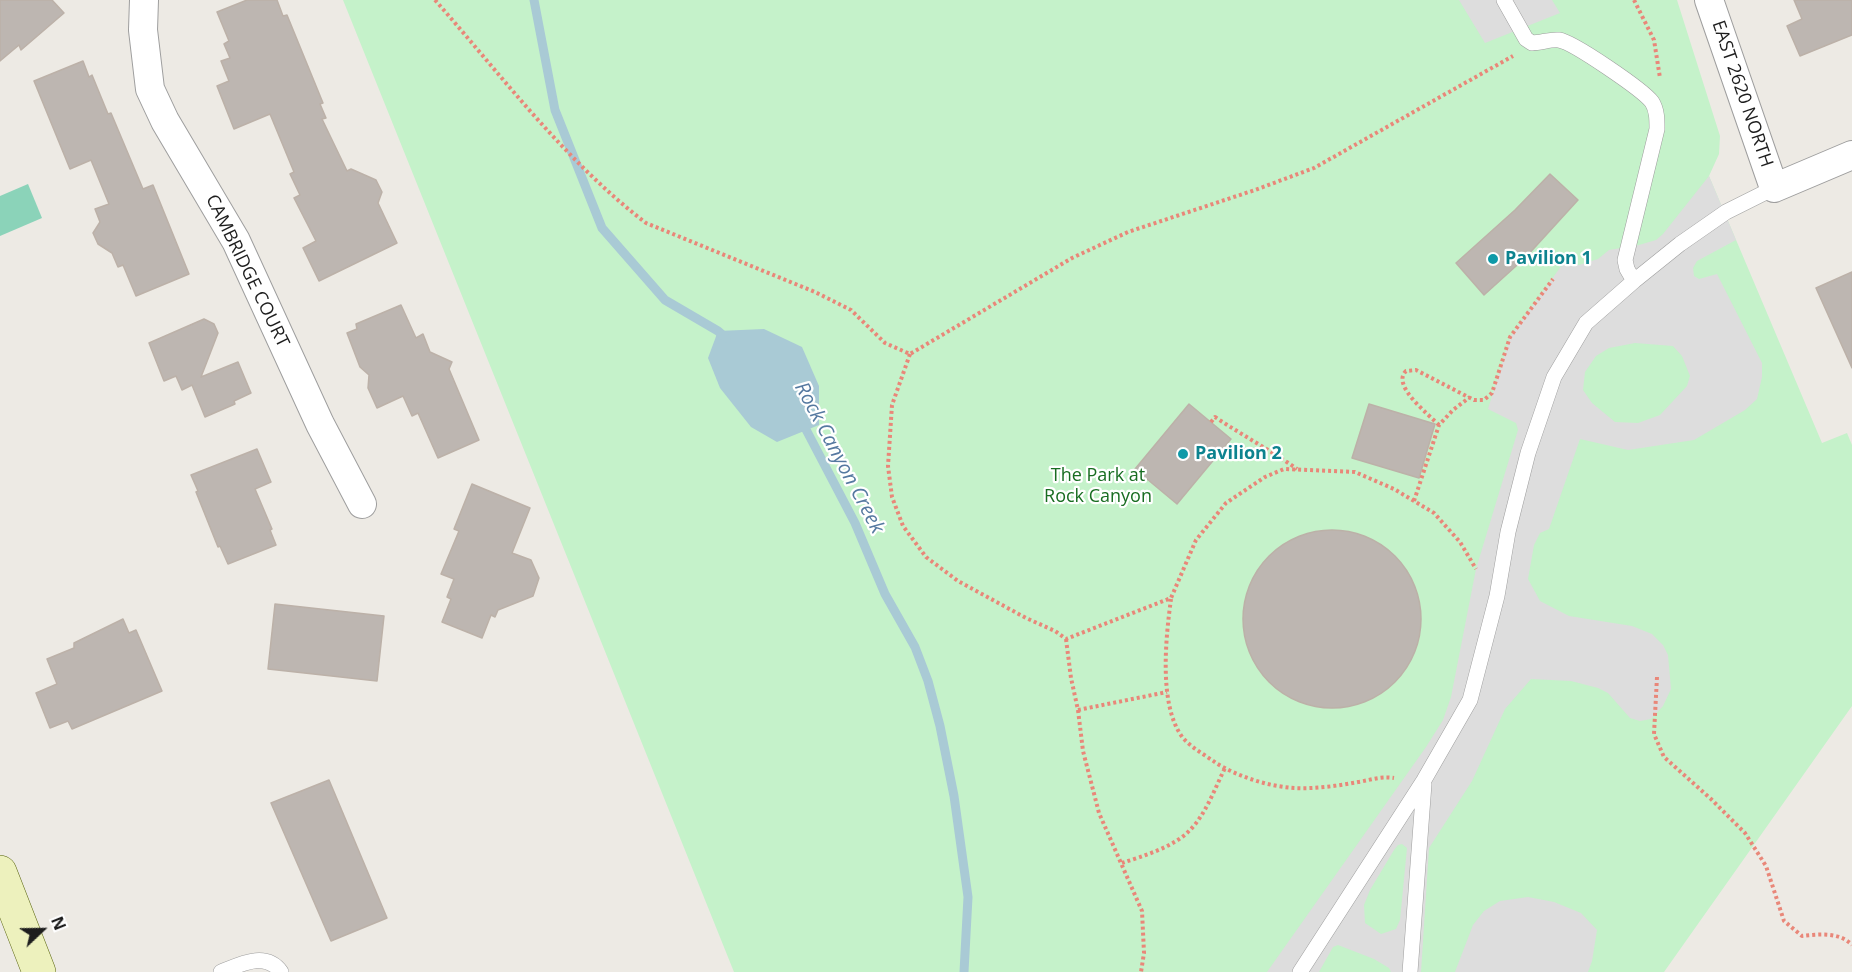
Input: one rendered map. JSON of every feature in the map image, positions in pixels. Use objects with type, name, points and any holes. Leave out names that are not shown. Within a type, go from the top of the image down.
[{"type":"street","name":"CAMBRIDGE COURT","points":[[144,0],[143,30],[150,89],[165,121],[236,241],[320,424],[362,504]]},
{"type":"street","name":"EAST 2620 NORTH","points":[[1709,0],[1774,188]]},
{"type":"street","points":[[1774,188],[1852,155]]},
{"type":"street","points":[[0,872],[39,972]]},
{"type":"lane","points":[[1504,0],[1526,39],[1532,43],[1561,40],[1574,46],[1643,92],[1656,111],[1657,129],[1625,260],[1627,269],[1634,280]]},
{"type":"lane","points":[[1300,972],[1424,780],[1470,700],[1497,596],[1508,532],[1528,453],[1554,377],[1586,323],[1634,280],[1726,212],[1774,188]]},
{"type":"lane","points":[[1410,972],[1424,780]]},
{"type":"lane","points":[[221,972],[250,961],[266,960],[279,968],[281,972]]},
{"type":"path","points":[[435,0],[563,147],[627,209],[646,224],[833,301],[851,310],[885,343],[910,354]]},
{"type":"path","points":[[1634,0],[1654,40],[1660,67],[1659,88],[1649,99]]},
{"type":"path","points":[[1141,972],[1144,952],[1142,911],[1091,787],[1083,751],[1066,639],[1055,631],[958,581],[926,557],[903,526],[892,497],[888,466],[892,405],[910,354],[1072,258],[1128,232],[1314,168],[1532,43]]},
{"type":"path","points":[[1439,425],[1402,386],[1401,375],[1406,371],[1416,370],[1470,397],[1480,401],[1484,400],[1492,393],[1510,337],[1553,279]]},
{"type":"path","points":[[1414,501],[1439,425],[1470,397]]},
{"type":"path","points":[[1211,422],[1215,417],[1298,469]]},
{"type":"path","points":[[1394,778],[1381,776],[1323,787],[1292,788],[1250,779],[1225,768],[1193,748],[1182,736],[1167,692],[1165,638],[1171,598],[1196,540],[1226,503],[1265,477],[1284,469],[1355,472],[1394,489],[1434,513],[1460,542],[1476,569]]},
{"type":"path","points":[[1066,639],[1171,598]]},
{"type":"path","points":[[1658,677],[1654,734],[1664,757],[1745,833],[1766,866],[1784,921],[1802,936],[1822,934],[1846,938],[1852,945]]},
{"type":"path","points":[[1078,710],[1167,692]]},
{"type":"path","points":[[1122,863],[1151,853],[1189,832],[1198,820],[1225,768]]},
{"type":"green space","name":"The Park at Rock Canyon","points":[[343,0],[1677,0],[1720,136],[1719,154],[1709,176],[1822,443],[1847,433],[1852,445],[1852,706],[1664,972],[734,972]]},
{"type":"green space","points":[[28,184],[42,218],[0,236],[0,196]]},
{"type":"shaded area","points":[[1459,0],[1552,0],[1560,13],[1485,43]]},
{"type":"shaded area","points":[[1709,176],[1736,240],[1697,261],[1693,268],[1694,276],[1699,279],[1717,274],[1762,363],[1762,377],[1757,399],[1745,410],[1694,440],[1628,450],[1580,439],[1549,529],[1540,533],[1534,545],[1528,579],[1540,601],[1569,616],[1632,626],[1652,634],[1663,645],[1668,655],[1671,689],[1663,706],[1651,719],[1640,721],[1630,718],[1608,693],[1598,688],[1571,681],[1531,679],[1505,709],[1472,781],[1429,848],[1421,972],[1391,972],[1389,968],[1374,959],[1338,945],[1333,947],[1319,972],[1267,972],[1443,720],[1451,697],[1476,569],[1518,430],[1516,423],[1488,409],[1510,337],[1562,265],[1579,265],[1598,259],[1609,250],[1656,240]],"holes":[[[1635,343],[1673,346],[1682,356],[1690,376],[1687,386],[1660,415],[1638,423],[1615,422],[1592,403],[1583,390],[1585,372],[1596,356],[1609,348]],[[1402,844],[1407,848],[1400,920],[1396,929],[1381,934],[1365,923],[1364,905],[1370,890],[1394,850]]]},
{"type":"shaded area","points":[[1528,897],[1554,902],[1581,913],[1597,930],[1588,972],[1455,972],[1473,925],[1484,911],[1500,901]]},
{"type":"water","points":[[764,329],[802,347],[819,386],[819,425],[777,442],[751,427],[720,388],[708,358],[718,331]]},
{"type":"building","points":[[0,0],[52,0],[64,13],[21,50],[19,45],[0,61]]},
{"type":"building","points":[[247,0],[277,0],[283,16],[287,15],[323,103],[320,104],[326,118],[322,119],[347,171],[351,169],[376,180],[382,192],[378,203],[397,243],[319,281],[303,248],[316,241],[294,198],[300,195],[290,174],[294,172],[270,114],[234,129],[217,86],[229,81],[221,61],[230,58],[224,44],[229,41],[217,12]]},
{"type":"building","points":[[1794,0],[1852,0],[1852,35],[1800,56],[1787,26],[1802,19]]},
{"type":"building","points":[[83,61],[89,77],[92,75],[108,114],[111,113],[143,189],[153,185],[189,274],[136,296],[123,265],[118,267],[112,253],[98,244],[93,233],[100,222],[95,209],[109,204],[91,160],[70,169],[34,81]]},
{"type":"building","points":[[1550,174],[1578,200],[1526,257],[1484,295],[1456,263],[1515,210]]},
{"type":"building","points":[[1852,272],[1852,368],[1816,288]]},
{"type":"building","points":[[401,305],[416,338],[423,334],[430,352],[452,362],[449,369],[479,440],[438,458],[418,413],[412,416],[403,396],[377,408],[368,388],[369,375],[360,367],[347,333],[357,329],[356,324]]},
{"type":"building","points":[[204,319],[214,324],[218,333],[201,377],[238,362],[251,393],[234,401],[235,404],[205,417],[192,385],[182,390],[176,376],[164,381],[149,343]]},
{"type":"building","name":"Pavilion 2","points":[[1189,404],[1231,439],[1177,504],[1135,469]]},
{"type":"building","points":[[1369,404],[1435,424],[1419,478],[1352,458]]},
{"type":"building","points":[[257,449],[271,482],[255,489],[272,529],[270,530],[276,545],[228,564],[220,546],[218,547],[191,475]]},
{"type":"building","points":[[472,484],[530,508],[512,553],[531,560],[539,578],[533,596],[498,610],[495,617],[491,615],[482,638],[442,622],[451,599],[447,597],[454,579],[441,574],[459,531],[454,529]]},
{"type":"building","points":[[1332,530],[1349,531],[1366,537],[1382,545],[1395,556],[1406,569],[1414,585],[1420,602],[1420,636],[1414,653],[1406,669],[1395,682],[1382,693],[1366,701],[1349,707],[1332,708],[1315,707],[1298,701],[1282,693],[1269,682],[1258,669],[1250,653],[1244,636],[1243,619],[1244,602],[1250,585],[1258,569],[1269,556],[1282,545],[1298,537],[1315,531]]},
{"type":"building","points":[[275,604],[384,616],[377,681],[268,669]]},
{"type":"building","points":[[123,619],[129,633],[136,630],[162,691],[72,729],[68,721],[50,728],[36,693],[57,684],[47,659],[74,648],[74,643]]},
{"type":"building","points":[[329,780],[387,918],[331,941],[271,803]]},
{"type":"waterway","name":"Rock Canyon Creek","points":[[534,0],[555,110],[602,228],[665,300],[726,338]]},
{"type":"waterway","name":"Rock Canyon Creek","points":[[801,420],[855,523],[885,594],[915,647],[928,681],[954,796],[968,897],[964,972]]},
{"type":"place","name":"Pavilion 1","points":[[1493,259]]},
{"type":"place","name":"Pavilion 2","points":[[1183,454]]}]
